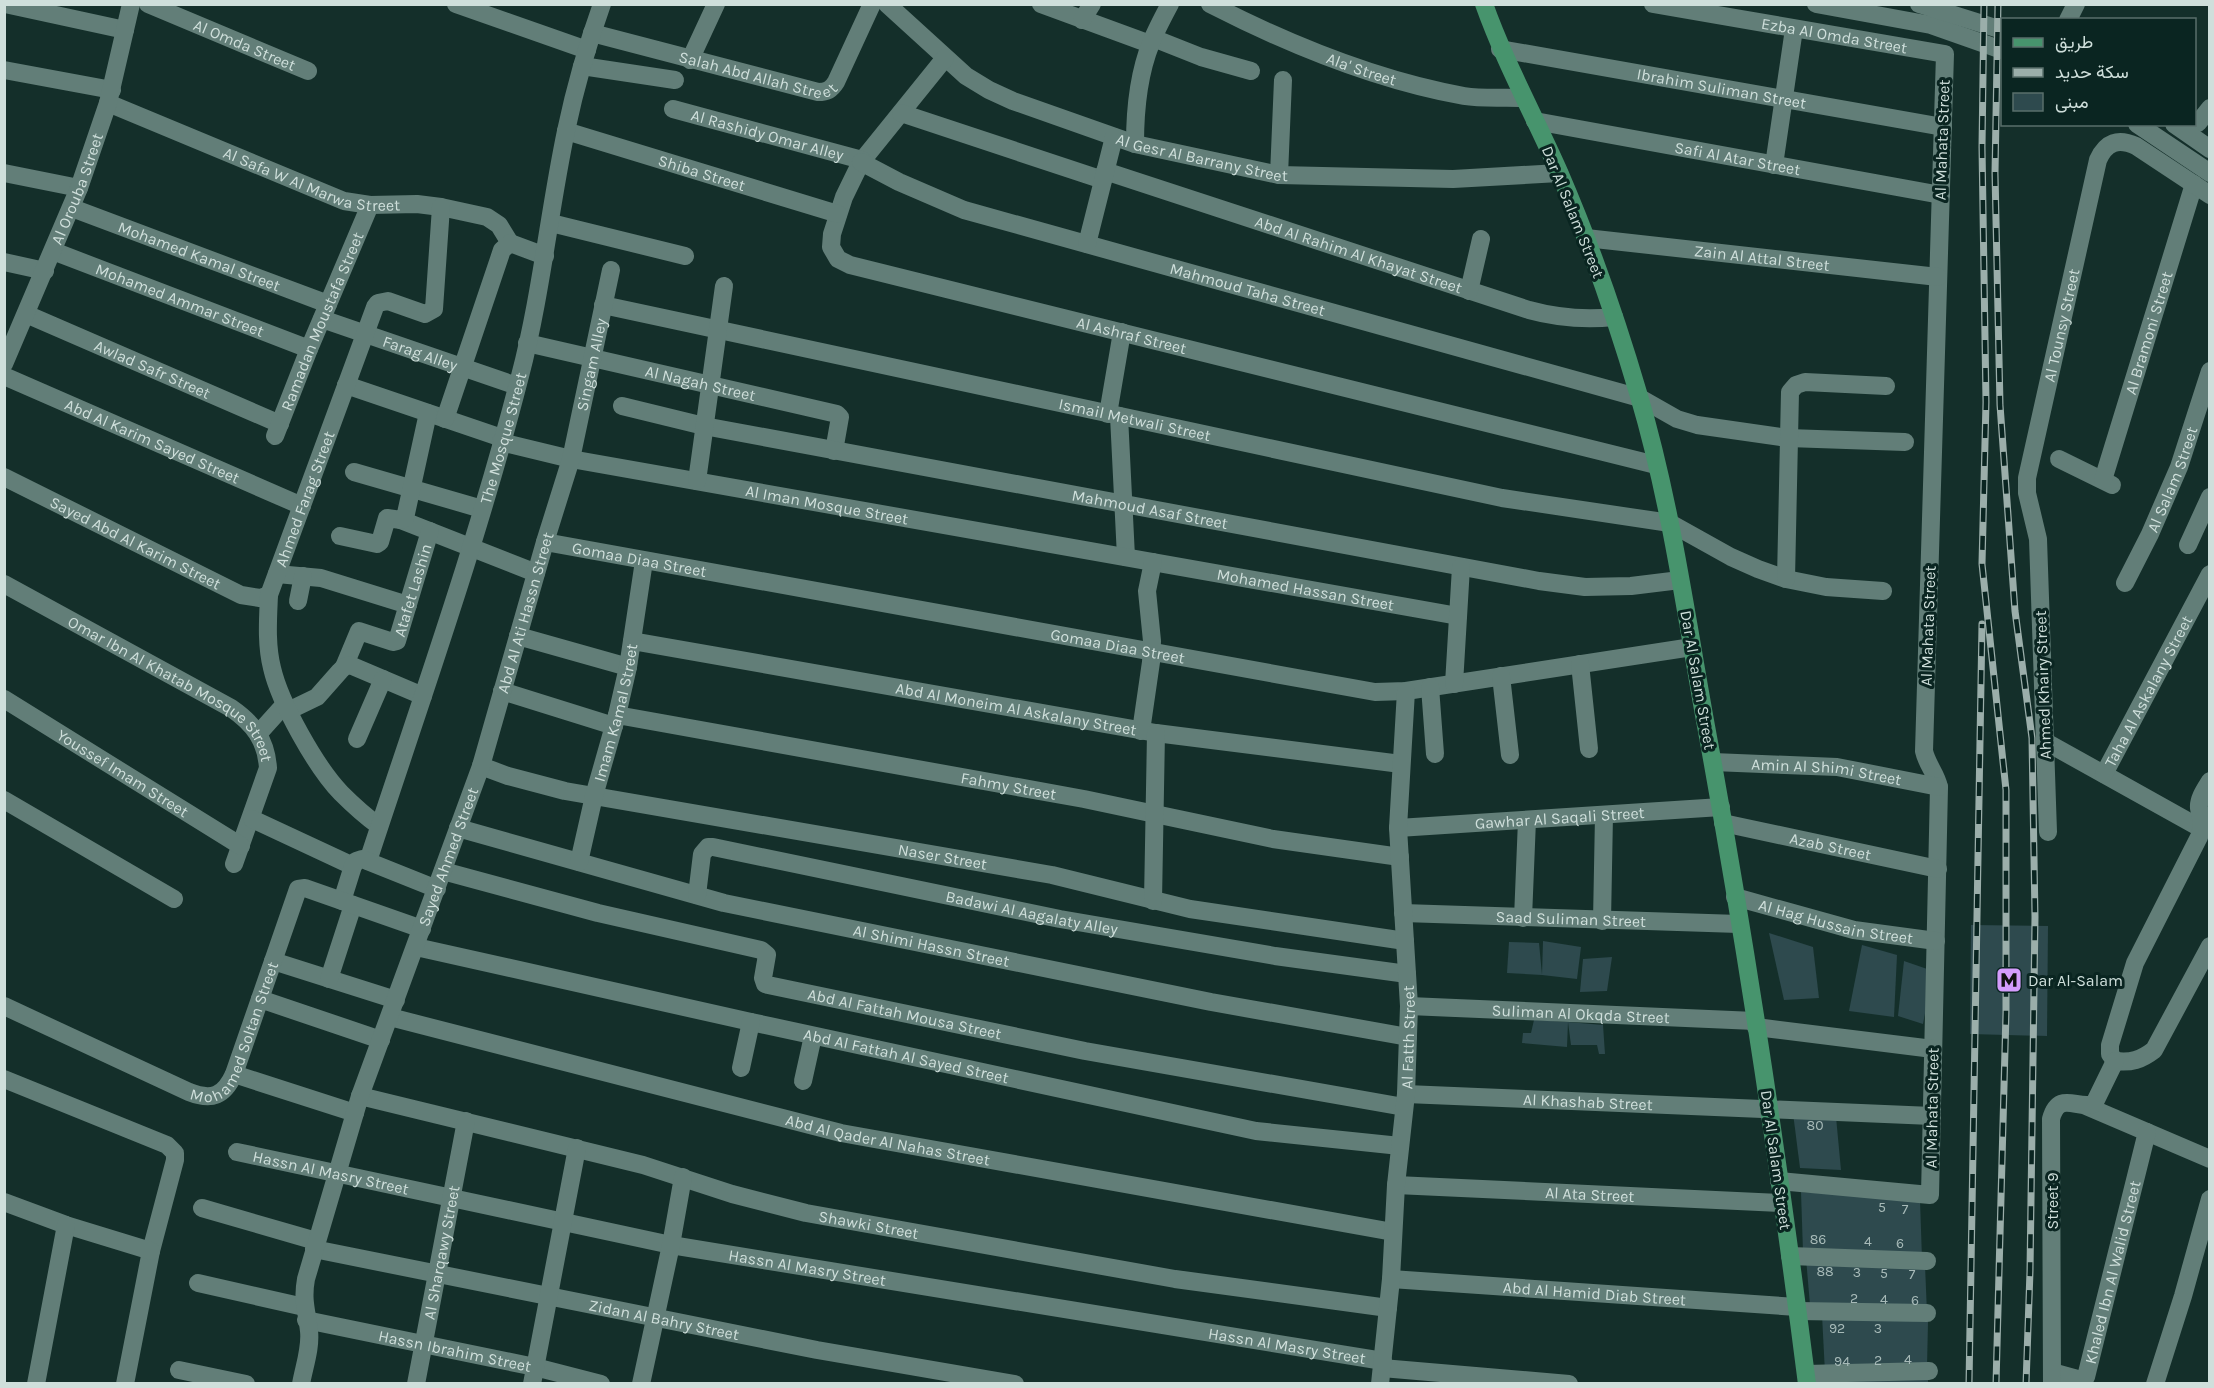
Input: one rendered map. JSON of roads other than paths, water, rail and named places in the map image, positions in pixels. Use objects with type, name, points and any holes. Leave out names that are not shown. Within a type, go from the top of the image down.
[{"type":"main road","name":"Dar Al Salam Street","points":[[1484,4],[1500,49],[1559,173],[1586,238],[1640,399],[1670,523],[1722,815],[1769,1108],[1806,1379]]},
{"type":"street","points":[[5,4],[125,30]]},
{"type":"street","name":"Al Orouba Street","points":[[4,364],[9,342],[26,314],[72,208],[110,96],[131,4]]},
{"type":"street","name":"Al Omda Street","points":[[148,4],[308,71]]},
{"type":"street","points":[[456,4],[675,80]]},
{"type":"street","name":"The Mosque Street","points":[[347,903],[360,863],[379,826],[423,696],[471,547],[502,440],[527,343],[545,256],[566,132],[587,50],[602,4]]},
{"type":"street","points":[[690,60],[716,4]]},
{"type":"street","name":"Salah Abd Allah Street","points":[[587,50],[690,60],[825,92],[836,82],[872,4]]},
{"type":"street","name":"Al Gesr Al Barrany Street","points":[[887,4],[966,76],[989,90],[1135,144],[1279,175],[1454,179],[1559,173]]},
{"type":"street","points":[[1041,4],[1087,12],[1152,41],[1251,70]]},
{"type":"street","points":[[1135,144],[1136,108],[1141,76],[1152,41],[1170,4]]},
{"type":"street","name":"Ala' Street","points":[[1210,4],[1289,42],[1332,59],[1398,80],[1466,96],[1523,98]]},
{"type":"street","name":"Ezba Al Omda Street","points":[[1653,4],[1945,54]]},
{"type":"street","points":[[1816,4],[1931,26],[2001,50]]},
{"type":"street","points":[[1920,4],[2001,30]]},
{"type":"street","points":[[2069,18],[2076,4]]},
{"type":"street","points":[[1774,165],[1794,28]]},
{"type":"street","name":"Ibrahim Suliman Street","points":[[1500,49],[1943,128]]},
{"type":"street","name":"Al Mahata Street","points":[[1779,1181],[1930,1195],[1939,787],[1924,751],[1945,54]]},
{"type":"street","name":"Al Ashraf Street","points":[[945,58],[862,161],[844,197],[832,234],[831,247],[838,259],[850,265],[1656,465]]},
{"type":"street","name":"Al Safa W Al Marwa Street","points":[[4,70],[110,96],[344,201],[370,205],[417,204],[441,207],[493,220],[499,225],[510,243]]},
{"type":"street","points":[[1279,175],[1284,80]]},
{"type":"street","points":[[2210,108],[2198,127],[2210,149]]},
{"type":"street","name":"Al Rashidy Omar Alley","points":[[673,109],[862,161]]},
{"type":"street","name":"Abd Al Rahim Al Khayat Street","points":[[901,112],[1557,317],[1586,320],[1614,317]]},
{"type":"street","name":"Safi Al Atar Street","points":[[1535,122],[1941,195]]},
{"type":"street","points":[[2134,126],[2132,133],[2136,146],[2210,195]]},
{"type":"street","points":[[2138,126],[2210,173]]},
{"type":"street","name":"Shiba Street","points":[[566,132],[838,214]]},
{"type":"street","points":[[1087,244],[1114,137]]},
{"type":"street","name":"Al Tounsy Street","points":[[2038,539],[2027,494],[2027,478],[2098,160],[2103,149],[2113,142],[2125,141],[2136,146]]},
{"type":"street","name":"Mahmoud Taha Street","points":[[862,161],[899,182],[964,210],[1640,399],[1677,419],[1697,425],[1788,438],[1905,442]]},
{"type":"street","points":[[4,173],[79,188]]},
{"type":"street","name":"Al Bramoni Street","points":[[2059,459],[2108,482],[2194,184]]},
{"type":"street","name":"Ramadan Moustafa Street","points":[[278,430],[309,349],[370,205]]},
{"type":"street","name":"Ahmed Farag Street","points":[[379,826],[358,810],[322,770],[286,707],[272,669],[269,650],[267,632],[269,595],[375,307],[383,301],[425,314],[434,309],[441,207]]},
{"type":"street","name":"Mohamed Kamal Street","points":[[72,208],[325,311]]},
{"type":"street","points":[[551,223],[685,256]]},
{"type":"street","name":"Zain Al Attal Street","points":[[1586,238],[1938,277]]},
{"type":"street","points":[[1469,291],[1481,239]]},
{"type":"street","points":[[401,520],[406,514],[436,416],[462,368],[502,250],[510,243],[545,256]]},
{"type":"street","name":"Mohamed Ammar Street","points":[[53,251],[309,349]]},
{"type":"street","points":[[4,262],[45,271]]},
{"type":"street","name":"Singam Alley","points":[[571,459],[611,270]]},
{"type":"street","points":[[697,481],[724,286]]},
{"type":"street","name":"Ismail Metwali Street","points":[[603,306],[1502,498],[1670,523]]},
{"type":"street","name":"Farag Alley","points":[[325,311],[365,334],[517,386]]},
{"type":"street","name":"Awlad Safr Street","points":[[26,314],[278,430]]},
{"type":"street","points":[[1122,332],[1113,415],[1123,504],[1126,557]]},
{"type":"street","name":"Al Nagah Street","points":[[527,343],[839,415],[834,451]]},
{"type":"street","name":"Al Salam Street","points":[[2125,583],[2150,534],[2179,467],[2210,371]]},
{"type":"street","name":"Abd Al Karim Sayed Street","points":[[4,376],[302,506]]},
{"type":"street","points":[[1786,579],[1790,392],[1796,385],[1805,382],[1886,386]]},
{"type":"street","name":"Al Iman Mosque Street","points":[[346,385],[502,440],[571,459],[1153,562]]},
{"type":"street","name":"Mahmoud Asaf Street","points":[[622,406],[704,426],[834,451],[1539,581],[1585,587],[1631,586],[1680,580]]},
{"type":"street","name":"Abd Al Ati Hassn Street","points":[[481,766],[571,459]]},
{"type":"street","points":[[354,472],[482,509]]},
{"type":"street","name":"Sayed Abd Al Karim Street","points":[[4,477],[241,595],[250,598],[269,595]]},
{"type":"street","points":[[2188,545],[2210,497]]},
{"type":"street","points":[[340,536],[377,544],[380,542],[387,518],[401,520],[536,573]]},
{"type":"street","points":[[1670,523],[1731,557],[1786,579],[1826,587],[1883,591]]},
{"type":"street","name":"Atafet Lashin","points":[[344,667],[359,631],[393,642],[398,641],[430,531]]},
{"type":"street","name":"Ahmed Khairy Street","points":[[2038,539],[2048,832]]},
{"type":"street","name":"Gomaa Diaa Street","points":[[545,542],[1366,691],[1407,691],[1692,647]]},
{"type":"street","name":"Imam Kamal Street","points":[[579,862],[594,796],[616,721],[632,641],[644,561]]},
{"type":"street","points":[[1153,562],[1147,600],[1152,652],[1149,732],[1154,813],[1153,901]]},
{"type":"street","name":"Mohamed Hassan Street","points":[[1153,562],[1458,616]]},
{"type":"street","points":[[1454,684],[1461,567]]},
{"type":"street","points":[[277,574],[321,578],[408,605]]},
{"type":"street","name":"Taha Al Askalany Street","points":[[2104,774],[2210,574]]},
{"type":"street","points":[[298,600],[303,576]]},
{"type":"street","name":"Omar Ibn Al Khatab Mosque Street","points":[[4,585],[231,708],[247,719],[259,733],[267,752],[268,768],[252,819],[234,864]]},
{"type":"street","points":[[518,636],[627,667]]},
{"type":"street","name":"Abd Al Moneim Al Askalany Street","points":[[632,641],[1149,732],[1401,764]]},
{"type":"street","points":[[1580,664],[1589,749]]},
{"type":"street","points":[[259,733],[286,707],[317,697],[344,667],[356,667],[423,696]]},
{"type":"street","points":[[1501,676],[1510,755]]},
{"type":"street","points":[[357,739],[383,679]]},
{"type":"street","points":[[1430,687],[1435,754]]},
{"type":"street","name":"Fahmy Street","points":[[502,691],[616,721],[1154,813],[1273,839],[1400,857]]},
{"type":"street","name":"Al Fatth Street","points":[[1382,1371],[1405,1100],[1408,1037],[1409,1006],[1398,828],[1407,691]]},
{"type":"street","name":"Youssef Imam Street","points":[[4,699],[241,846]]},
{"type":"street","points":[[2046,742],[2104,774],[2204,817]]},
{"type":"street","name":"Amin Al Shimi Street","points":[[1713,762],[1837,767],[1939,787]]},
{"type":"street","name":"Naser Street","points":[[481,766],[536,784],[594,796],[1052,875],[1190,909],[1405,941]]},
{"type":"street","name":"Sayed Ahmed Street","points":[[301,1383],[309,1343],[303,1293],[315,1245],[357,1104],[481,766]]},
{"type":"street","points":[[2210,781],[2200,799],[2204,817],[2135,963],[2110,1045],[2110,1054],[2115,1061],[2129,1063],[2143,1059],[2154,1050],[2210,946]]},
{"type":"street","points":[[4,800],[174,899]]},
{"type":"street","points":[[1602,921],[1604,815]]},
{"type":"street","name":"Gawhar Al Saqali Street","points":[[1398,828],[1604,815],[1722,815]]},
{"type":"street","name":"Azab Street","points":[[1722,815],[1938,869]]},
{"type":"street","points":[[252,819],[360,863],[440,880]]},
{"type":"street","points":[[1523,918],[1527,820]]},
{"type":"street","name":"Al Shimi Hassn Street","points":[[458,828],[747,908],[1210,1002],[1408,1037]]},
{"type":"street","name":"Badawi Al Aagalaty Alley","points":[[697,895],[702,854],[708,847],[713,847],[1060,919],[1275,956],[1407,974]]},
{"type":"street","name":"Abd Al Fattah Mousa Street","points":[[440,880],[761,950],[767,955],[763,981],[768,985],[1085,1050],[1405,1100]]},
{"type":"street","name":"Mohamed Soltan Street","points":[[4,1006],[202,1097],[217,1095],[228,1087],[234,1074],[298,889],[302,888],[422,928]]},
{"type":"street","name":"Al Hag Hussain Street","points":[[1735,897],[1854,930],[1936,940]]},
{"type":"street","points":[[329,979],[347,903]]},
{"type":"street","name":"Saad Suliman Street","points":[[1403,913],[1739,924]]},
{"type":"street","name":"Abd Al Fattah Al Sayed Street","points":[[416,947],[813,1036],[1256,1131],[1400,1146]]},
{"type":"street","name":"Abd Al Qader Al Nahas Street","points":[[273,961],[329,979],[393,1008],[841,1133],[1393,1232]]},
{"type":"street","points":[[260,999],[381,1040]]},
{"type":"street","name":"Suliman Al Okqda Street","points":[[1409,1006],[1755,1024],[1933,1049]]},
{"type":"street","points":[[741,1068],[751,1022]]},
{"type":"street","points":[[803,1081],[813,1036]]},
{"type":"street","points":[[2086,1106],[2096,1101],[2115,1061]]},
{"type":"street","name":"Shawki Street","points":[[234,1074],[357,1104],[466,1121],[643,1165],[806,1213],[1175,1279],[1388,1308]]},
{"type":"street","points":[[4,1078],[172,1149],[175,1160],[151,1251],[125,1383]]},
{"type":"street","name":"Al Khashab Street","points":[[1405,1100],[1769,1108],[1932,1116]]},
{"type":"street","name":"Street 9","points":[[2052,1378],[2051,1119],[2059,1105],[2066,1102],[2086,1106]]},
{"type":"street","points":[[2086,1106],[2210,1159]]},
{"type":"street","name":"Al Sharqawy Street","points":[[416,1383],[466,1121]]},
{"type":"street","name":"Khaled Ibn Al Walid Street","points":[[2052,1378],[2081,1380],[2086,1377],[2147,1132]]},
{"type":"street","points":[[534,1375],[577,1149]]},
{"type":"street","name":"Hassn Al Masry Street","points":[[237,1152],[671,1245],[1382,1371],[1569,1383]]},
{"type":"street","points":[[641,1383],[671,1245],[683,1177]]},
{"type":"street","name":"Al Ata Street","points":[[1396,1185],[1782,1203]]},
{"type":"street","points":[[2155,1383],[2183,1296],[2210,1199]]},
{"type":"street","points":[[4,1202],[66,1225],[151,1251]]},
{"type":"street","name":"Zidan Al Bahry Street","points":[[202,1208],[315,1245],[437,1274],[817,1350],[1015,1383]]},
{"type":"street","points":[[36,1383],[66,1225]]},
{"type":"street","points":[[1790,1256],[1928,1262]]},
{"type":"street","name":"Abd Al Hamid Diab Street","points":[[1391,1279],[1797,1309],[1927,1314]]},
{"type":"street","name":"Hassn Ibrahim Street","points":[[198,1283],[534,1375],[601,1383]]},
{"type":"street","points":[[179,1370],[246,1383]]},
{"type":"street","points":[[1806,1379],[1929,1371]]},
{"type":"railway","points":[[1984,4],[1982,147],[1986,402],[1982,564],[2006,790],[2006,1012],[1996,1384]]},
{"type":"railway","points":[[1998,4],[1995,173],[2000,405],[2015,611],[2032,738],[2035,917],[2030,1271],[2026,1384]]},
{"type":"railway","points":[[1969,1384],[1982,624]]},
{"type":"place","name":"Dar Al-Salam","points":[[2009,980]]}]
